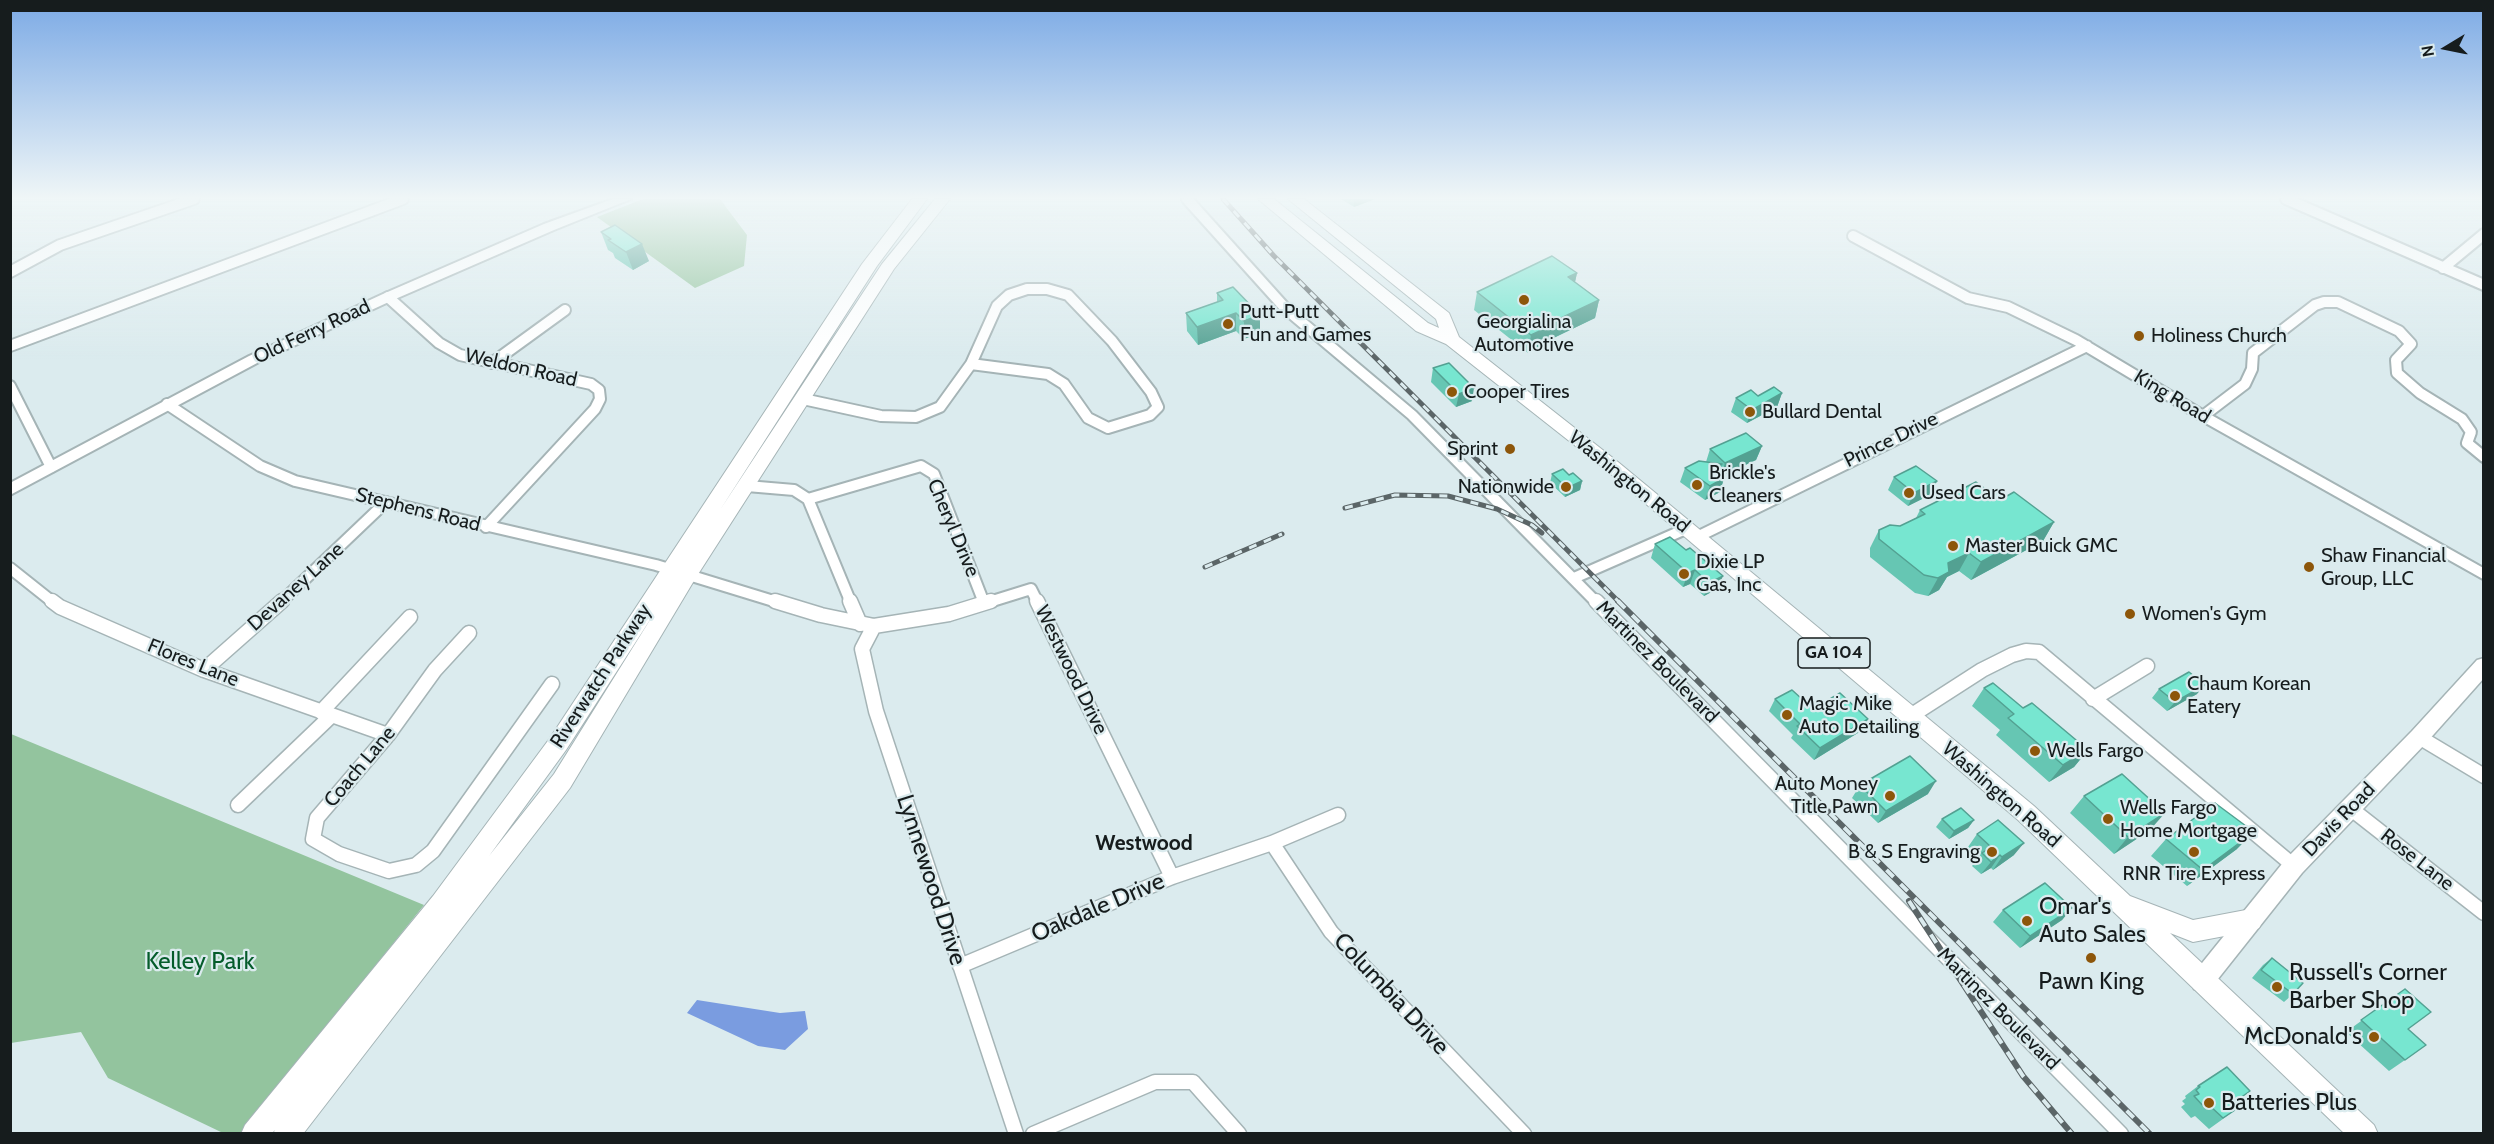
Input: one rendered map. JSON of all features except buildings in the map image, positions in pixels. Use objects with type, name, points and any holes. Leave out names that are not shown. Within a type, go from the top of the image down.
[{"type":"main road","name":"Riverwatch Parkway","points":[[286,1134],[562,781],[679,572],[879,252]]},
{"type":"main road","name":"Riverwatch Parkway","points":[[254,1134],[448,894],[558,744],[679,572],[747,486],[888,267],[900,252]]},
{"type":"main road","name":"Washington Road","points":[[1330,252],[1422,327],[1452,340],[1693,532],[1909,717],[2026,813],[2364,1134]]},
{"type":"main road","name":"Washington Road","points":[[1362,252],[1443,317],[1452,340]]},
{"type":"main road","name":"Davis Road","points":[[2202,981],[2294,866],[2419,737],[2484,665]]},
{"type":"main road","points":[[2121,904],[2193,931],[2251,920]]},
{"type":"street","points":[[10,272],[44,252]]},
{"type":"street","points":[[10,346],[260,252]]},
{"type":"street","name":"Old Ferry Road","points":[[10,490],[254,359],[491,252]]},
{"type":"street","name":"Martinez Boulevard","points":[[1235,252],[1286,309],[1320,340],[1404,407],[2121,1134]]},
{"type":"street","name":"King Road","points":[[1883,252],[1968,298],[2008,307],[2087,346],[2203,416],[2484,574]]},
{"type":"street","points":[[2407,252],[2484,285]]},
{"type":"street","points":[[2443,268],[2462,252]]},
{"type":"street","points":[[803,399],[881,416],[916,417],[940,407],[971,364],[997,306],[1009,295],[1027,289],[1047,289],[1068,295],[1078,303],[1112,341],[1151,392],[1158,407],[1149,416],[1108,429],[1088,418],[1078,400],[1064,384],[1048,374],[1034,370],[971,364]]},
{"type":"street","name":"Weldon Road","points":[[388,297],[448,350],[492,363],[591,384],[599,390],[600,399],[595,409],[486,526]]},
{"type":"street","points":[[2203,416],[2245,384],[2252,369],[2253,353],[2315,305],[2324,302],[2338,302],[2399,332],[2411,344],[2396,360],[2397,374],[2420,393],[2462,419],[2471,432],[2467,443],[2484,457]]},
{"type":"street","points":[[492,363],[565,310]]},
{"type":"street","name":"Prince Drive","points":[[1574,578],[1693,532],[1812,478],[2087,346]]},
{"type":"street","points":[[10,386],[51,467]]},
{"type":"street","name":"Stephens Road","points":[[167,404],[260,466],[295,481],[679,572]]},
{"type":"street","name":"Cheryl Drive","points":[[808,499],[921,466],[934,474],[984,603]]},
{"type":"street","points":[[747,486],[794,490],[808,499],[867,625]]},
{"type":"street","name":"Devaney Lane","points":[[204,670],[309,578],[386,502]]},
{"type":"street","name":"Flores Lane","points":[[10,568],[60,607],[204,670],[388,735]]},
{"type":"street","name":"Westwood Drive","points":[[679,572],[821,615],[867,625],[915,621],[1031,589],[1172,877]]},
{"type":"street","points":[[238,805],[326,714],[410,617]]},
{"type":"street","name":"Lynnewood Drive","points":[[867,625],[862,649],[876,711],[1016,1134]]},
{"type":"street","name":"Coach Lane","points":[[469,633],[435,670],[388,735],[317,818],[313,839],[339,854],[389,871],[416,865],[433,851],[552,684]]},
{"type":"street","points":[[1909,717],[1982,670],[2026,651],[2039,652],[2294,866]]},
{"type":"street","points":[[2093,699],[2147,666]]},
{"type":"street","points":[[2419,737],[2484,776]]},
{"type":"street","name":"Rose Lane","points":[[2350,808],[2484,913]]},
{"type":"street","name":"Oakdale Drive","points":[[960,966],[1172,877],[1272,843],[1338,815]]},
{"type":"street","name":"Columbia Drive","points":[[1272,843],[1331,932],[1524,1134]]},
{"type":"street","points":[[1033,1134],[1155,1082],[1193,1082],[1239,1134]]},
{"type":"green space","points":[[646,252],[745,252],[744,266],[695,288]]},
{"type":"green space","name":"Kelley Park","points":[[11,734],[424,905],[241,1133],[223,1133],[108,1078],[81,1032],[11,1043]]},
{"type":"water","points":[[697,1000],[780,1013],[805,1011],[808,1029],[785,1050],[758,1046],[687,1013]]},
{"type":"railway","points":[[1271,252],[1620,603]]},
{"type":"railway","points":[[1345,508],[1395,495],[1448,496],[1497,509],[1532,525],[1542,533]]},
{"type":"railway","points":[[1205,567],[1282,534]]},
{"type":"railway","points":[[1618,601],[2150,1134]]},
{"type":"railway","points":[[1909,901],[2023,1076],[2072,1134]]},
{"type":"place","name":"Georgialina Automotive","points":[[1524,300]]},
{"type":"place","name":"Putt-Putt Fun and Games","points":[[1228,324]]},
{"type":"place","name":"Holiness Church","points":[[2139,336]]},
{"type":"place","name":"Cooper Tires","points":[[1452,392]]},
{"type":"place","name":"Bullard Dental","points":[[1750,412]]},
{"type":"place","name":"Sprint","points":[[1510,449]]},
{"type":"place","name":"Brickle's Cleaners","points":[[1697,485]]},
{"type":"place","name":"Nationwide","points":[[1566,487]]},
{"type":"place","name":"Used Cars","points":[[1909,493]]},
{"type":"place","name":"Master Buick GMC","points":[[1953,546]]},
{"type":"place","name":"Shaw Financial Group, LLC","points":[[2309,567]]},
{"type":"place","name":"Dixie LP Gas, Inc","points":[[1684,574]]},
{"type":"place","name":"Women's Gym","points":[[2130,614]]},
{"type":"place","name":"Chaum Korean Eatery","points":[[2175,696]]},
{"type":"place","name":"Magic Mike Auto Detailing","points":[[1787,715]]},
{"type":"place","name":"Wells Fargo","points":[[2035,751]]},
{"type":"place","name":"Auto Money Title Pawn","points":[[1890,796]]},
{"type":"place","name":"Wells Fargo Home Mortgage","points":[[2108,819]]},
{"type":"place","name":"B & S Engraving","points":[[1992,852]]},
{"type":"place","name":"RNR Tire Express","points":[[2194,852]]},
{"type":"place","name":"Omar's Auto Sales","points":[[2027,921]]},
{"type":"place","name":"Pawn King","points":[[2091,958]]},
{"type":"place","name":"Russell's Corner Barber Shop","points":[[2277,987]]},
{"type":"place","name":"McDonald's","points":[[2374,1037]]},
{"type":"place","name":"Batteries Plus","points":[[2209,1103]]},
{"type":"district","name":"Westwood","points":[[1144,844]]}]
